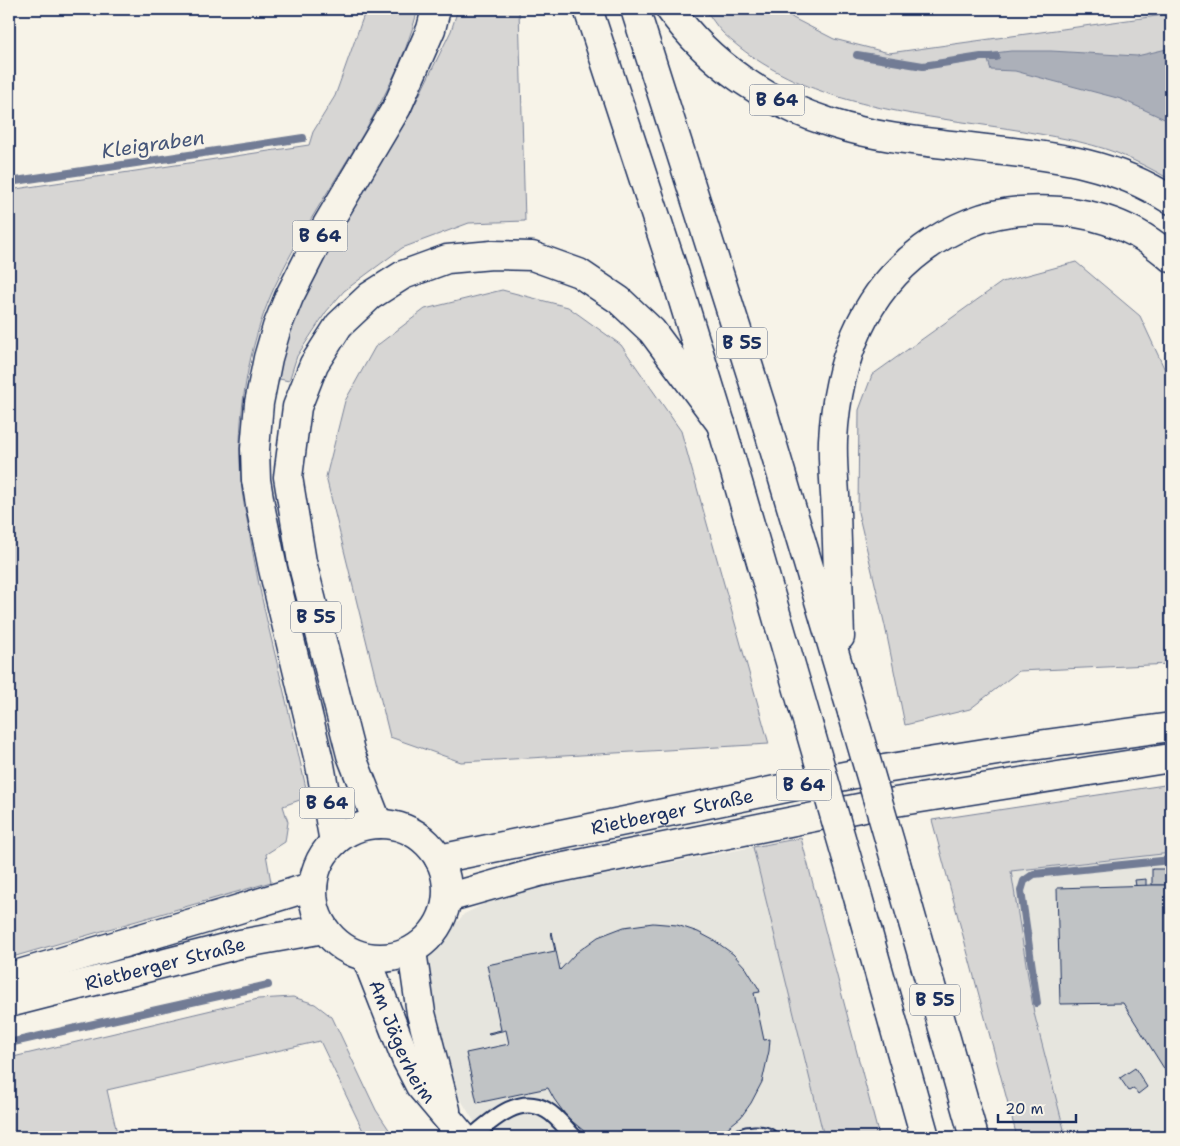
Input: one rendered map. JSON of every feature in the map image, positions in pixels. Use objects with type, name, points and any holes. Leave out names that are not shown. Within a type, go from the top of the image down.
[{"type":"main road","name":"B 64","points":[[334,842],[320,764],[273,569],[256,480],[255,449],[259,403],[268,358],[277,327],[289,297],[318,240],[397,107],[431,29],[436,9]]},
{"type":"main road","name":"B 55","points":[[588,9],[677,281],[721,424],[852,876],[925,1137]]},
{"type":"main road","name":"B 55","points":[[634,9],[763,412],[852,712],[974,1137]]},
{"type":"main road","name":"B 64","points":[[670,9],[703,47],[731,72],[761,92],[796,110],[832,123],[912,140],[1029,154],[1094,165],[1134,179],[1171,200]]},
{"type":"main road","name":"B 55","points":[[842,678],[833,442],[837,399],[847,356],[862,320],[882,287],[908,260],[937,238],[970,222],[1008,211],[1050,209],[1090,214],[1128,228],[1162,249],[1171,258]]},
{"type":"main road","name":"B 55","points":[[378,824],[351,755],[302,562],[288,477],[297,407],[314,364],[338,325],[370,296],[403,274],[446,260],[492,254],[532,256],[579,273],[619,300],[652,332],[721,424]]},
{"type":"main road","name":"Rietberger Straße","points":[[439,859],[859,773],[1010,749],[1171,727]]},
{"type":"main road","name":"Rietberger Straße","points":[[447,898],[539,872],[864,807],[1171,758]]},
{"type":"main road","points":[[378,824],[403,828],[424,840],[439,859],[446,878],[447,898],[442,919],[430,937],[412,950],[390,958],[366,957],[350,951],[335,942],[324,929],[317,916],[313,901],[316,870],[324,854],[334,842],[355,829],[378,824]]},
{"type":"main road","name":"Rietberger Straße","points":[[9,977],[313,886]]},
{"type":"main road","name":"Rietberger Straße","points":[[9,1003],[240,944],[324,929]]},
{"type":"main road","name":"Am Jägerheim","points":[[412,950],[421,1013],[456,1129]]},
{"type":"main road","name":"Am Jägerheim","points":[[366,957],[406,1059],[420,1086],[456,1129]]},
{"type":"lane","points":[[472,1137],[508,1109],[531,1105],[547,1110],[574,1137]]},
{"type":"lane","points":[[740,1137],[746,1134],[766,1135],[769,1137]]},
{"type":"shaded area","points":[[366,9],[418,9],[406,47],[391,83],[353,151],[311,218],[274,288],[257,334],[251,358],[242,407],[240,432],[244,505],[255,565],[308,797],[283,806],[288,822],[285,842],[266,854],[271,882],[9,958],[9,190],[309,145],[313,132],[335,96]]},
{"type":"shaded area","points":[[458,9],[519,9],[525,221],[469,223],[402,248],[344,291],[326,312],[297,356],[289,381],[275,378],[298,306],[328,248],[409,116],[451,31]]},
{"type":"shaded area","points":[[705,9],[782,9],[793,18],[834,39],[889,53],[1171,14],[1171,180],[1124,156],[1093,145],[1017,130],[900,112],[824,92],[788,77],[754,58],[723,33]]},
{"type":"shaded area","points":[[1171,48],[1171,122],[1121,99],[1015,71],[991,70],[986,54],[1011,51],[1051,51],[1137,56]]},
{"type":"shaded area","points":[[1076,262],[1140,316],[1171,383],[1171,664],[1019,671],[970,709],[905,725],[885,626],[858,512],[859,410],[872,375],[1002,282]]},
{"type":"shaded area","points":[[502,290],[568,307],[621,345],[681,431],[769,744],[461,762],[390,737],[326,477],[345,401],[375,347],[425,309]]},
{"type":"shaded area","points":[[1171,784],[1171,853],[1011,871],[1034,1013],[1066,1137],[1017,1137],[932,820]]},
{"type":"shaded area","points":[[801,838],[879,1137],[824,1137],[753,847]]},
{"type":"shaded area","points":[[753,847],[824,1137],[485,1137],[458,1095],[440,1053],[425,960],[464,914],[502,895]]},
{"type":"shaded area","points":[[1171,853],[1171,1137],[1066,1137],[1034,1013],[1011,871]]},
{"type":"shaded area","points":[[293,997],[315,1004],[332,1017],[376,1110],[394,1137],[366,1137],[320,1041],[107,1090],[118,1137],[9,1137],[9,1058],[258,999]]},
{"type":"building","points":[[1152,869],[1171,869],[1171,885],[1152,885]]},
{"type":"building","points":[[1146,879],[1146,886],[1136,886],[1135,880]]},
{"type":"building","points":[[1171,885],[1170,1078],[1123,1003],[1060,1004],[1057,888]]},
{"type":"building","points":[[653,923],[677,925],[698,932],[715,941],[733,954],[746,968],[759,989],[760,992],[754,993],[764,1040],[770,1039],[769,1051],[762,1082],[741,1117],[716,1137],[591,1137],[567,1117],[548,1088],[477,1103],[466,1053],[509,1044],[506,1030],[488,1033],[501,1030],[487,965],[555,951],[552,932],[560,970],[576,953],[598,937],[624,927]]},
{"type":"building","points":[[1135,1068],[1147,1087],[1138,1094],[1134,1088],[1129,1091],[1120,1078]]},
{"type":"waterway","name":"Kleigraben","points":[[857,55],[923,66],[981,57],[996,57]]},
{"type":"waterway","name":"Kleigraben","points":[[9,182],[303,138]]},
{"type":"waterway","points":[[1037,1003],[1021,891],[1024,881],[1034,874],[1171,860]]},
{"type":"waterway","points":[[9,1043],[268,985]]}]
